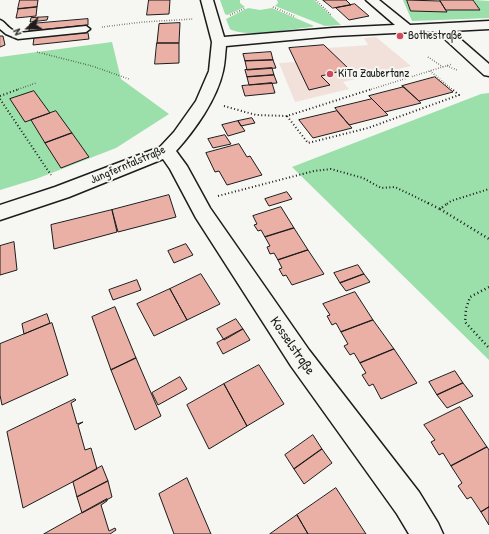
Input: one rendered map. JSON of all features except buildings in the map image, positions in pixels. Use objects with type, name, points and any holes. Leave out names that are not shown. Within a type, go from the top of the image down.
[{"type":"street","name":"Jungferntalstraße","points":[[0,213],[62,192],[166,151],[180,136],[204,101],[216,71],[219,42],[207,0]]},
{"type":"street","points":[[372,0],[407,29]]},
{"type":"street","points":[[219,42],[333,32],[489,25]]},
{"type":"street","points":[[438,27],[489,72]]},
{"type":"street","name":"Kosselstraße","points":[[166,151],[178,166],[197,202],[300,358],[408,503],[427,534]]},
{"type":"lane","points":[[0,22],[2,27],[9,33],[18,36],[86,29]]},
{"type":"path","points":[[86,29],[149,21],[213,18]]},
{"type":"path","points":[[9,33],[25,48],[92,66],[129,79]]},
{"type":"path","points":[[428,57],[443,67]]},
{"type":"path","points":[[204,101],[256,115],[287,116],[456,62]]},
{"type":"path","points":[[287,116],[308,143],[368,128],[459,95],[430,71]]},
{"type":"path","points":[[0,96],[36,83]]},
{"type":"path","points":[[0,99],[62,192]]},
{"type":"path","points":[[197,202],[314,171],[331,170],[363,178],[381,188],[395,187],[440,209],[489,239]]},
{"type":"path","points":[[440,209],[451,201],[489,189]]},
{"type":"path","points":[[488,287],[470,297],[466,309],[465,322],[489,348]]},
{"type":"shaded area","name":"KiTa Zaubertanz","points":[[376,37],[411,66],[343,82],[349,89],[295,102],[279,63],[296,62],[289,48],[324,45],[328,48],[368,45],[364,38]]},
{"type":"green space","points":[[220,0],[240,0],[240,3],[245,7],[227,15],[225,14]]},
{"type":"green space","points":[[277,0],[314,0],[341,25],[325,26],[275,6],[278,3]]},
{"type":"green space","points":[[403,0],[406,0],[411,11],[447,12],[446,10],[480,10],[474,0],[489,1],[489,18],[412,21]]},
{"type":"green space","points":[[248,8],[260,10],[272,8],[314,26],[257,33],[237,32],[230,29],[226,19]]},
{"type":"green space","points":[[112,42],[121,79],[169,114],[116,148],[36,179],[0,190],[0,57]]},
{"type":"green space","points":[[489,93],[489,360],[292,167],[481,94]]},
{"type":"place","name":"Bothestraße","points":[[400,36]]},
{"type":"place","name":"KiTa Zaubertanz","points":[[330,74]]}]
